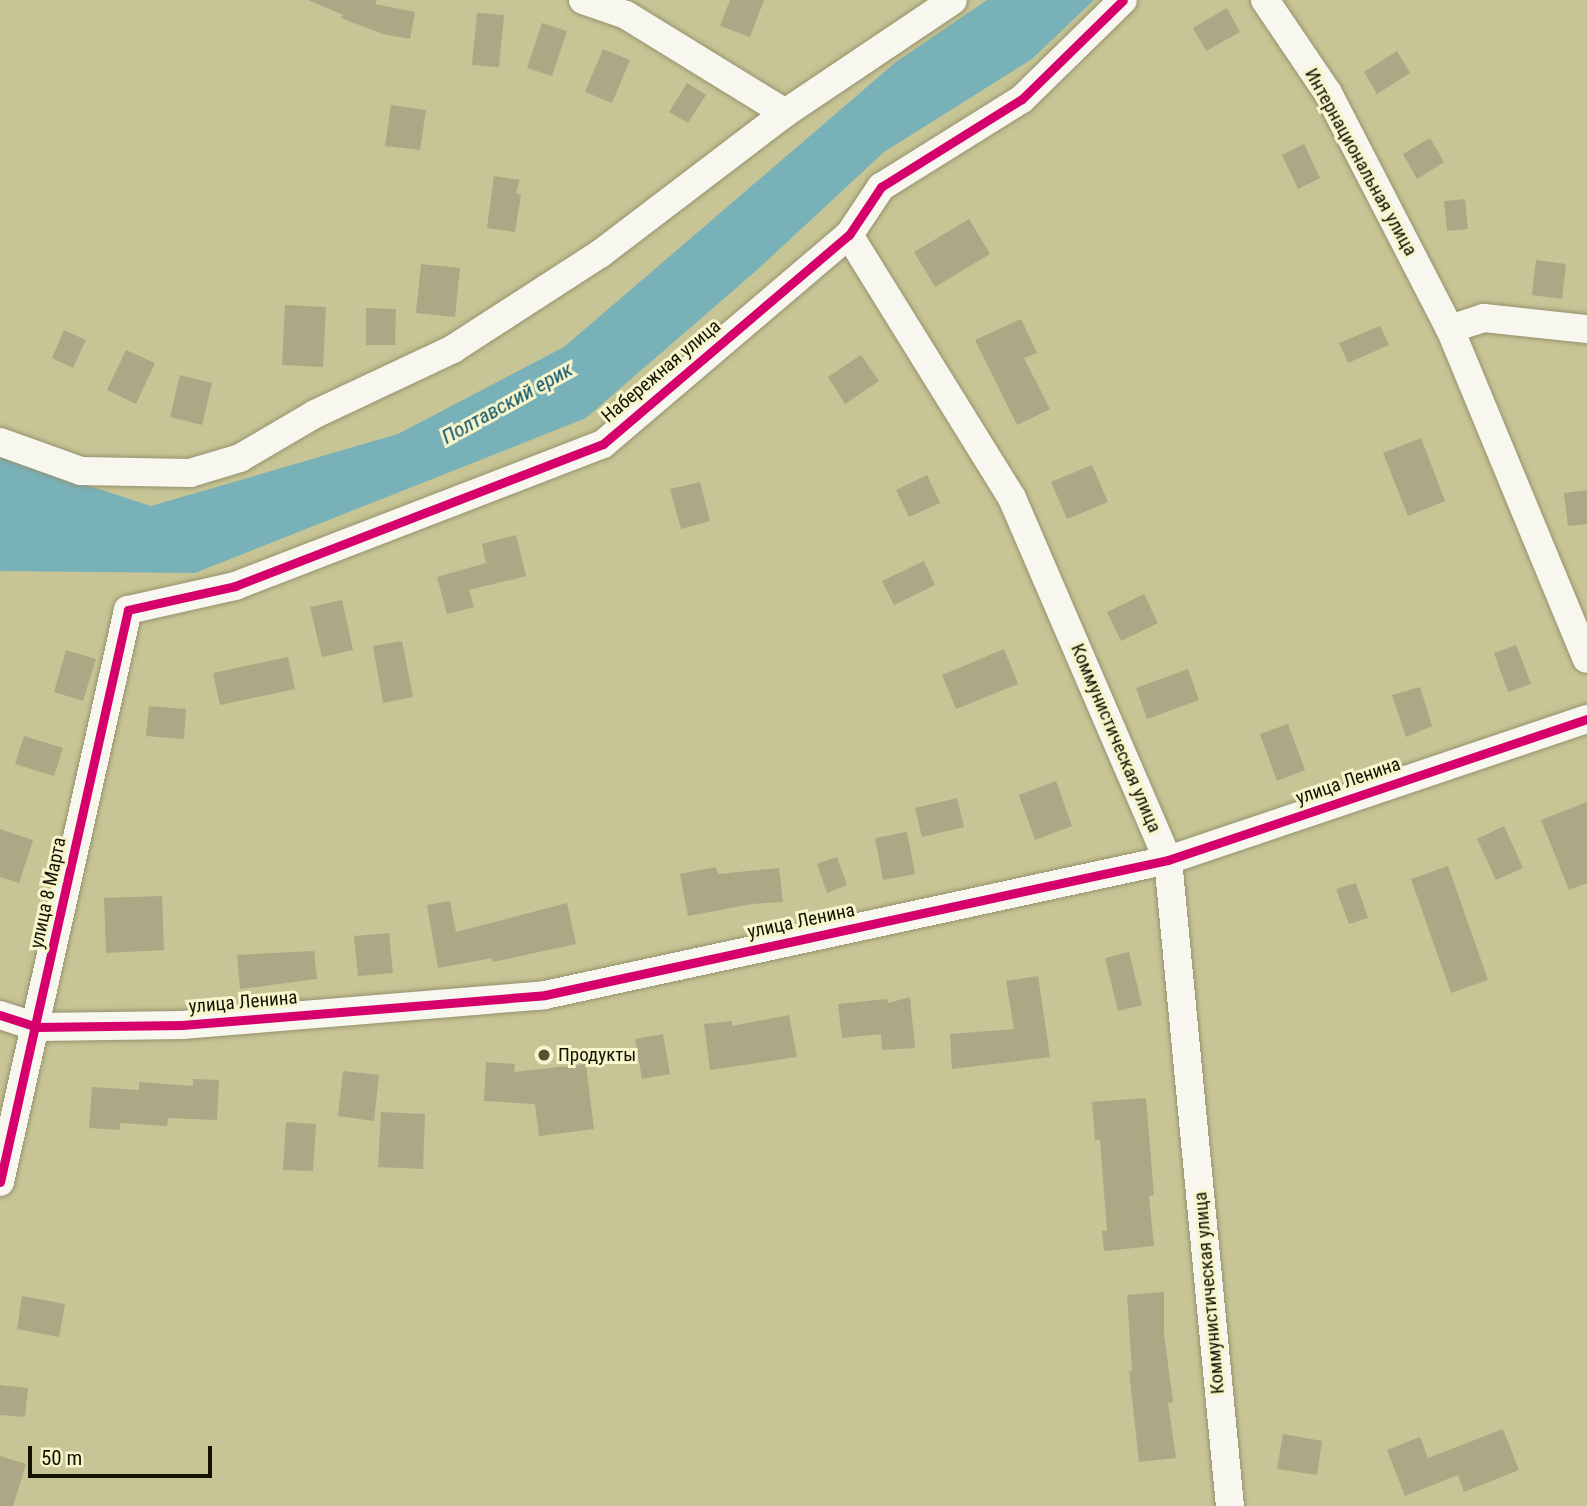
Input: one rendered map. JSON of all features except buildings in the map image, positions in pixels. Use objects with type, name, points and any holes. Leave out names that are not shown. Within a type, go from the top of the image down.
[{"type":"street","points":[[583,0],[626,15],[785,113]]},
{"type":"street","points":[[0,442],[81,471],[190,473],[240,458],[315,414],[453,349],[600,254],[785,113],[953,0]]},
{"type":"street","name":"Набережная улица","points":[[128,610],[235,586],[603,444],[849,234],[881,187],[1022,99],[1122,0]]},
{"type":"street","name":"Интернациональная улица","points":[[1265,0],[1328,93],[1450,329],[1587,659]]},
{"type":"street","name":"Коммунистическая улица","points":[[849,234],[1012,498],[1168,860],[1230,1506]]},
{"type":"street","points":[[1450,329],[1484,318],[1587,329]]},
{"type":"street","name":"улица 8 Марта","points":[[0,1182],[37,1027],[128,610]]},
{"type":"street","name":"улица Ленина","points":[[0,1015],[37,1027],[182,1025],[545,995],[1168,860],[1587,719]]},
{"type":"water","name":"Полтавский ерик","points":[[987,0],[1094,0],[1032,59],[884,152],[757,270],[586,418],[195,573],[0,571],[0,457],[151,506],[398,434],[564,347],[896,62]]},
{"type":"cycle path","points":[[0,1182],[128,610],[235,586],[603,444],[849,235],[881,187],[1022,99],[1123,0]]},
{"type":"cycle path","points":[[0,1015],[37,1027],[182,1025],[545,995],[1168,860],[1587,719]]},
{"type":"place","name":"Продукты","points":[[544,1055]]}]
